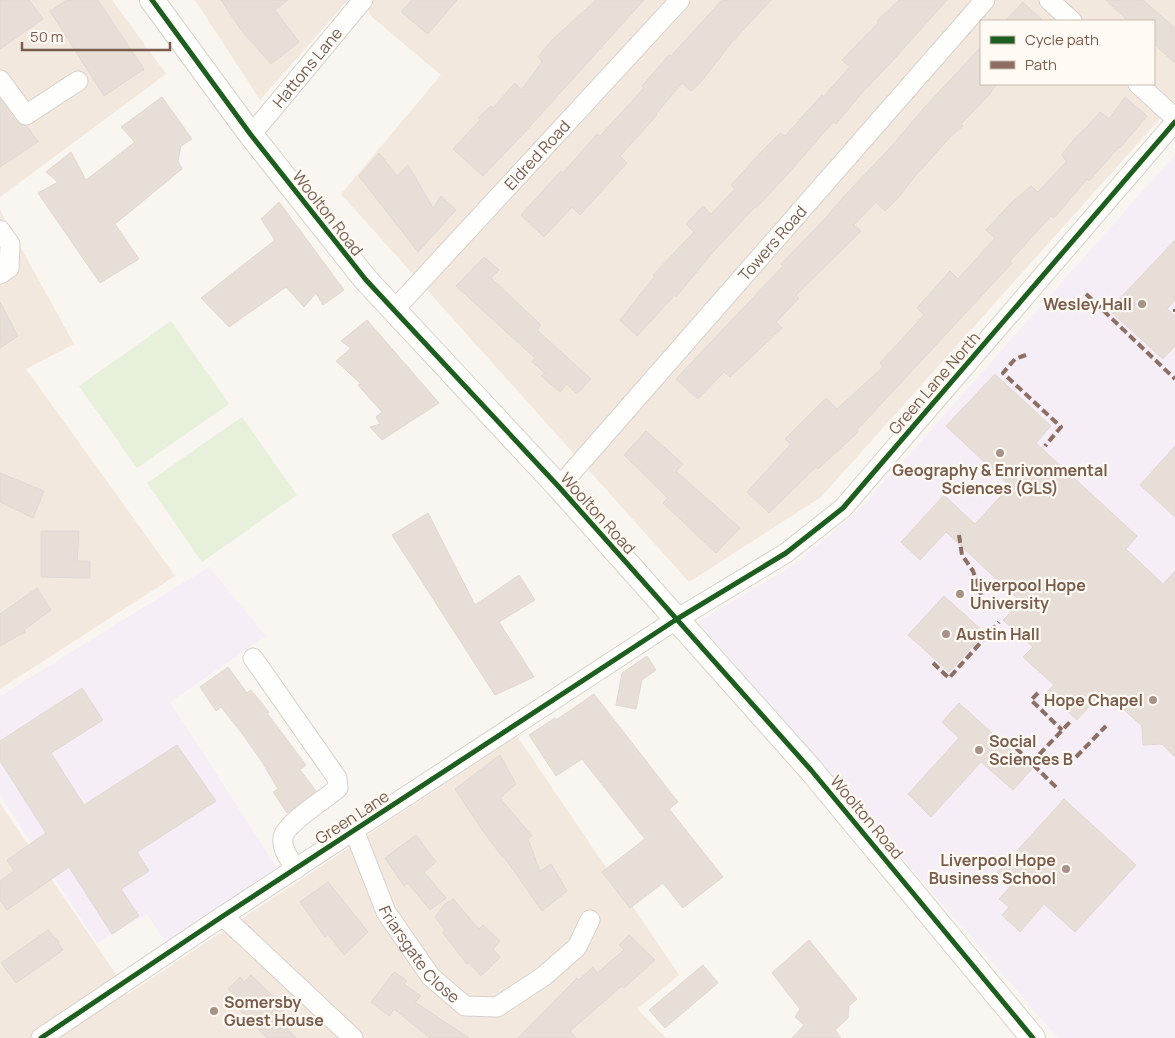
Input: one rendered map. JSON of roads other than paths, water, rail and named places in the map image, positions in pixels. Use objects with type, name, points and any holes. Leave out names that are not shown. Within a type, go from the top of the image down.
[{"type":"street","name":"Woolton Road","points":[[152,0],[251,135],[366,280],[559,487],[811,770],[1033,1038]]},
{"type":"street","name":"Hattons Lane","points":[[251,135],[363,0]]},
{"type":"street","name":"Eldred Road","points":[[394,310],[680,0]]},
{"type":"street","name":"Towers Road","points":[[559,487],[985,0]]},
{"type":"street","points":[[1049,0],[1071,20]]},
{"type":"street","points":[[0,80],[26,115],[78,81]]},
{"type":"street","points":[[1139,85],[1175,118]]},
{"type":"street","name":"Green Lane North","points":[[677,619],[786,553],[842,508],[1175,122]]},
{"type":"street","points":[[0,274],[8,268],[5,237]]},
{"type":"street","name":"Green Lane","points":[[41,1038],[223,916],[677,619]]},
{"type":"street","points":[[253,658],[337,778],[338,788],[292,824],[284,837],[284,851],[296,869]]},
{"type":"street","name":"Friarsgate Close","points":[[354,830],[386,912],[432,977],[465,1006],[497,1007],[544,976],[577,947],[590,920]]},
{"type":"street","points":[[223,916],[353,1038]]},
{"type":"place","name":"Wesley Hall","points":[[1142,304]]},
{"type":"place","name":"Geography & Enrivonmental Sciences (GLS)","points":[[1000,453]]},
{"type":"place","name":"Liverpool Hope University","points":[[960,594]]},
{"type":"place","name":"Austin Hall","points":[[946,634]]},
{"type":"place","name":"Hope Chapel","points":[[1153,700]]},
{"type":"place","name":"Social Sciences B","points":[[979,750]]},
{"type":"place","name":"Liverpool Hope Business School","points":[[1066,869]]},
{"type":"place","name":"Somersby Guest House","points":[[214,1011]]}]
